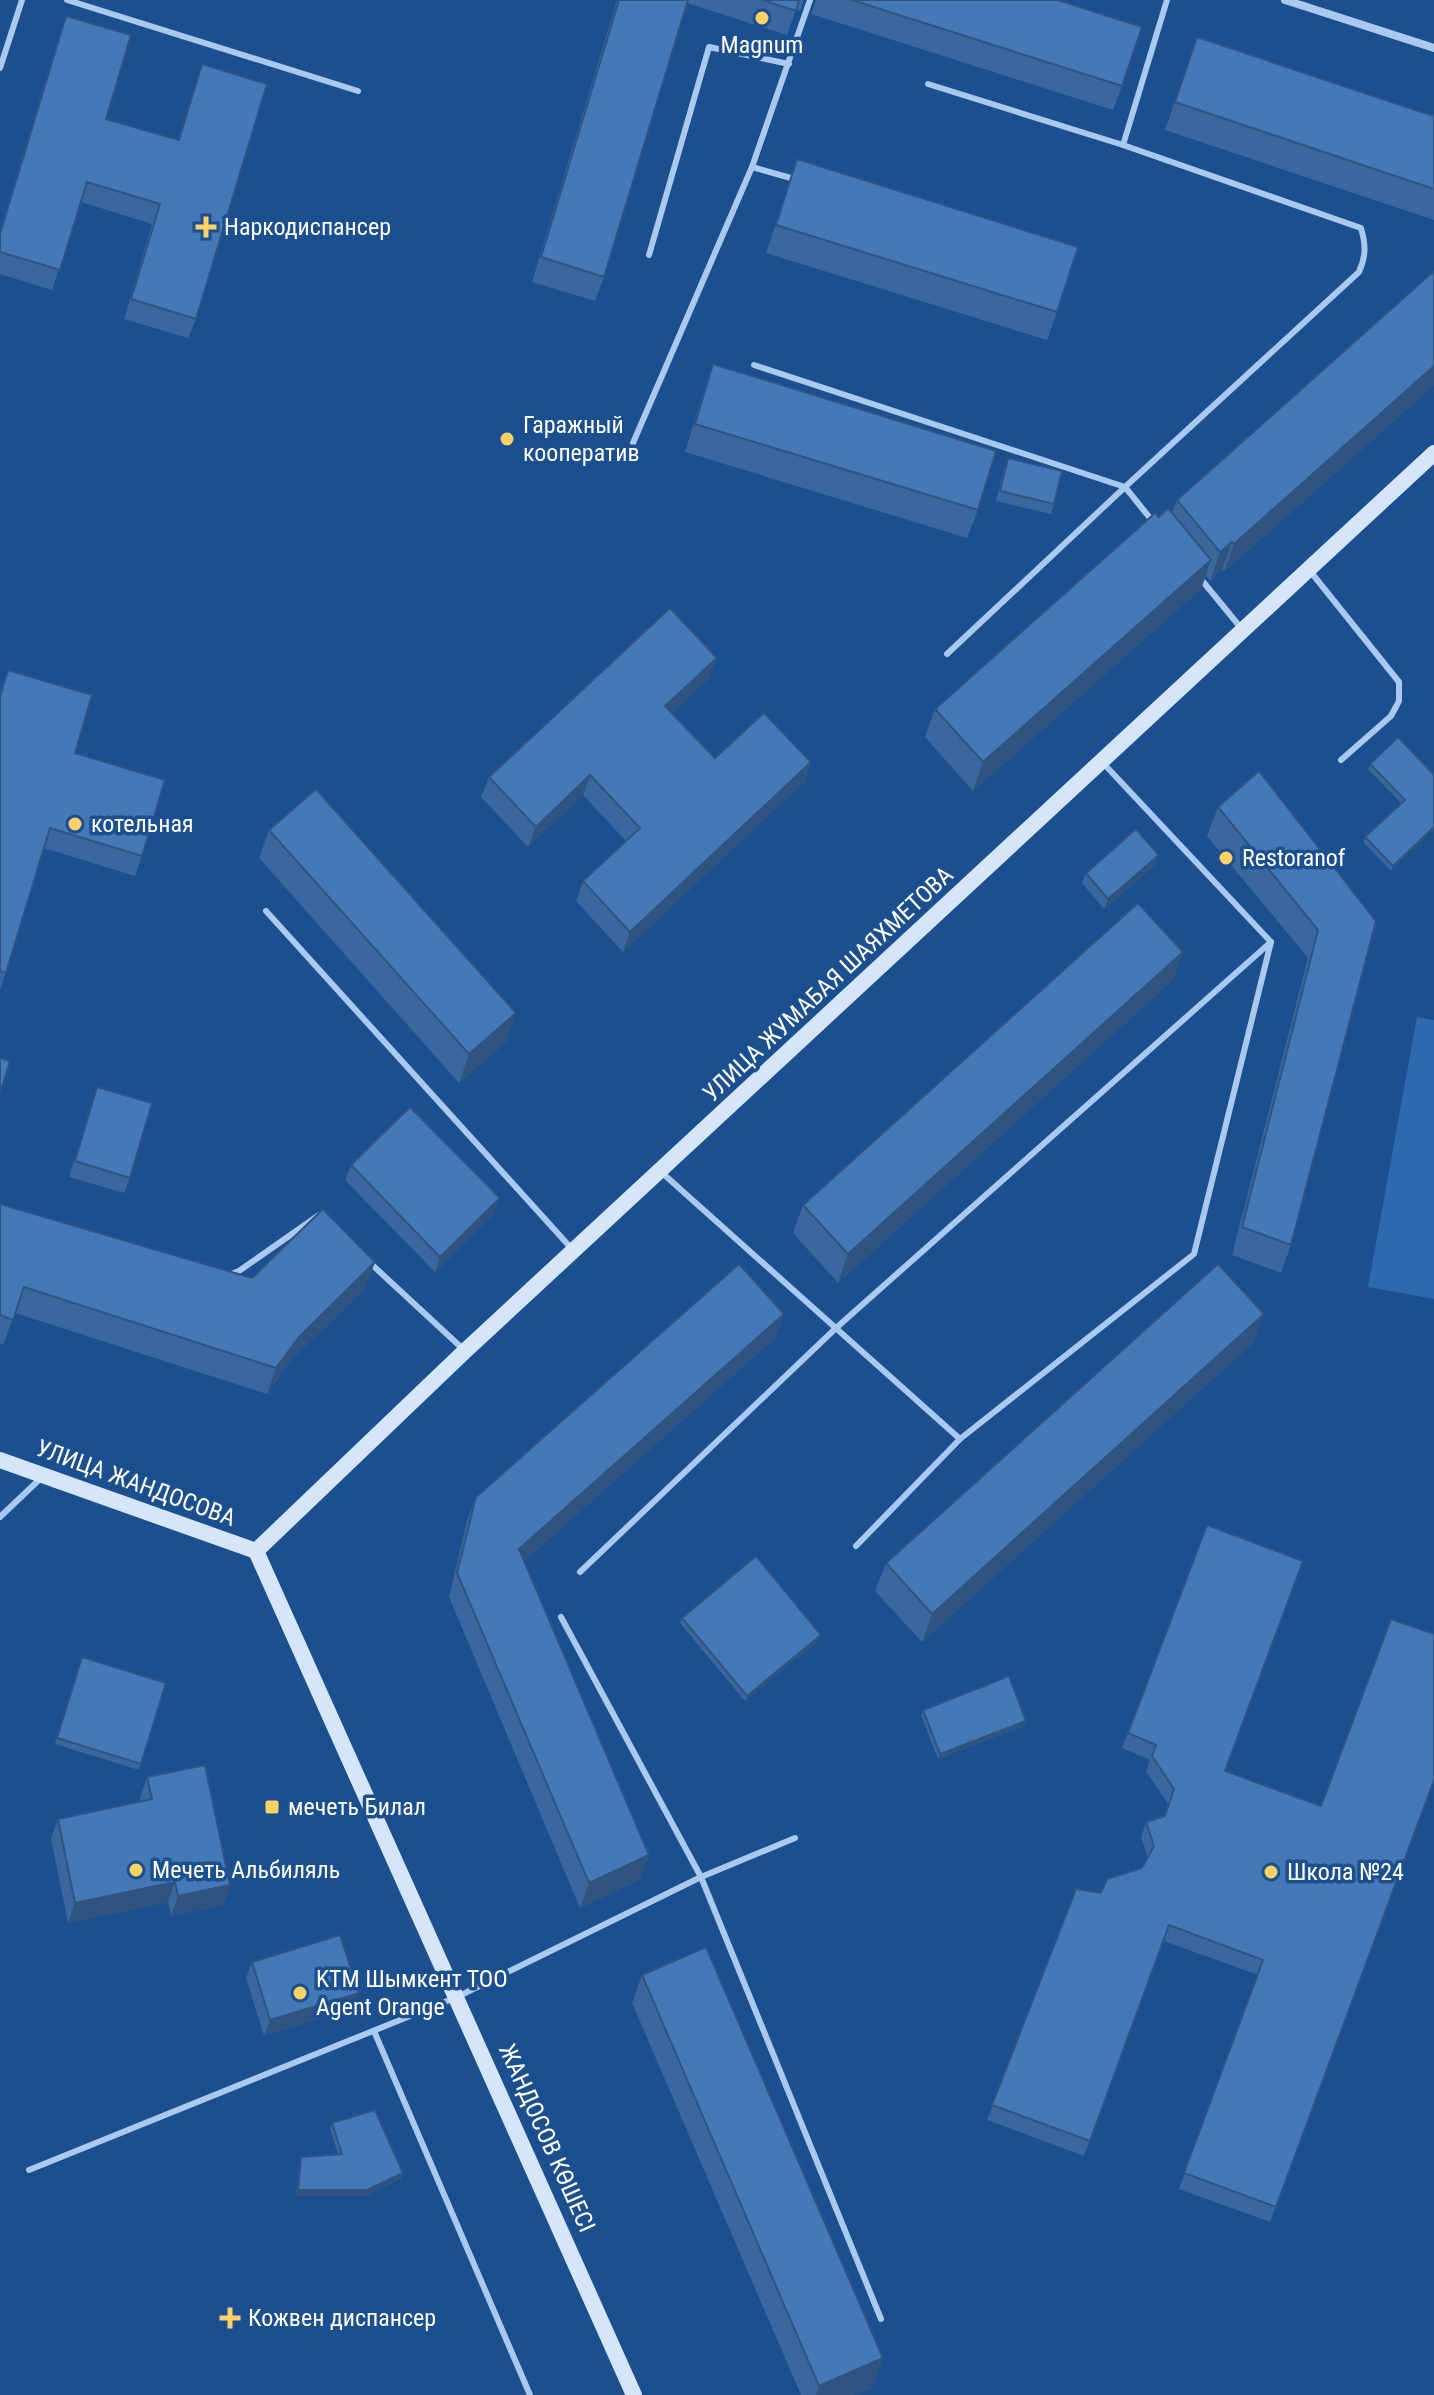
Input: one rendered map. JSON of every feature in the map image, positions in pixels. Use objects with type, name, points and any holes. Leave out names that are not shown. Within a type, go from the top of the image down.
[{"type":"street","points":[[1285,0],[1434,48]]},
{"type":"street","name":"УЛИЦА ЖУМАБАЯ ШАЯХМЕТОВА","points":[[256,1551],[465,1351],[1434,453]]},
{"type":"street","name":"УЛИЦА ЖАНДОСОВА","points":[[0,1460],[256,1551]]},
{"type":"street","name":"ЖАНДОСОВ КӨШЕСІ","points":[[256,1551],[634,2395]]},
{"type":"lane","points":[[0,68],[22,0]]},
{"type":"lane","points":[[67,0],[358,91]]},
{"type":"lane","points":[[633,443],[752,167],[810,0]]},
{"type":"lane","points":[[1123,145],[1167,0]]},
{"type":"lane","points":[[649,255],[709,47],[789,64]]},
{"type":"lane","points":[[928,84],[1123,145],[1361,228],[1365,242],[1365,257],[1359,272],[947,654]]},
{"type":"lane","points":[[752,167],[812,184]]},
{"type":"lane","points":[[754,365],[1125,487],[1164,535]]},
{"type":"lane","points":[[1308,570],[1399,682],[1399,701],[1391,716],[1341,760]]},
{"type":"lane","points":[[1194,571],[1243,631]]},
{"type":"lane","points":[[1103,763],[1271,942]]},
{"type":"lane","points":[[266,911],[574,1252]]},
{"type":"lane","points":[[580,1572],[836,1328],[1271,942]]},
{"type":"lane","points":[[856,1546],[960,1439],[1194,1254],[1271,942]]},
{"type":"lane","points":[[660,1171],[960,1439]]},
{"type":"lane","points":[[218,1279],[239,1271],[319,1215],[330,1225]]},
{"type":"lane","points":[[364,1257],[465,1351]]},
{"type":"lane","points":[[0,1517],[43,1475]]},
{"type":"lane","points":[[561,1617],[701,1877],[881,2319]]},
{"type":"lane","points":[[29,2170],[457,1997],[701,1877],[795,1838]]},
{"type":"lane","points":[[374,2031],[530,2395]]},
{"type":"shaded area","points":[[1417,1017],[1434,1020],[1434,1299],[1368,1287]]},
{"type":"building","points":[[619,0],[688,0],[604,277],[541,257]]},
{"type":"building","points":[[762,0],[799,0],[796,11]]},
{"type":"building","points":[[852,0],[1058,0],[1142,27],[1122,86]]},
{"type":"building","points":[[66,16],[131,35],[106,119],[179,140],[202,64],[267,84],[196,319],[131,299],[160,204],[87,182],[60,270],[0,252],[0,234]]},
{"type":"building","points":[[1197,37],[1434,116],[1434,189],[1175,102]]},
{"type":"building","points":[[797,159],[1078,247],[1057,312],[776,225]]},
{"type":"building","points":[[1434,271],[1434,366],[1234,544],[1232,542],[1220,552],[1177,500]]},
{"type":"building","points":[[713,364],[996,451],[978,510],[695,424]]},
{"type":"building","points":[[1008,458],[1062,471],[1054,504],[1000,491]]},
{"type":"building","points":[[1168,508],[1211,560],[983,762],[935,709],[1155,513],[1159,517]]},
{"type":"building","points":[[670,608],[717,658],[665,706],[715,758],[764,713],[811,762],[630,932],[583,881],[640,828],[590,775],[536,827],[489,777]]},
{"type":"building","name":"котельная","points":[[8,670],[92,695],[75,753],[165,780],[142,856],[50,828],[6,973],[0,971],[0,697]]},
{"type":"building","points":[[1398,737],[1434,775],[1434,827],[1393,866],[1365,837],[1405,800],[1370,764]]},
{"type":"building","points":[[1259,771],[1376,921],[1291,1245],[1242,1227],[1318,930],[1218,807]]},
{"type":"building","points":[[316,789],[516,1013],[469,1054],[269,830]]},
{"type":"building","points":[[1136,829],[1159,855],[1108,899],[1086,873]]},
{"type":"building","points":[[1138,903],[1183,952],[848,1254],[803,1205]]},
{"type":"building","points":[[0,1058],[10,1061],[0,1094]]},
{"type":"building","points":[[97,1087],[152,1103],[130,1178],[75,1161]]},
{"type":"building","points":[[410,1107],[500,1198],[440,1257],[351,1165]]},
{"type":"building","points":[[0,1204],[252,1278],[323,1209],[375,1262],[299,1337],[276,1368],[24,1287],[13,1320],[0,1315]]},
{"type":"building","points":[[739,1264],[784,1314],[519,1549],[649,1855],[589,1883],[457,1573],[476,1497]]},
{"type":"building","points":[[1218,1264],[1264,1314],[932,1614],[886,1563]]},
{"type":"building","name":"Школа №24","points":[[1207,1525],[1303,1561],[1225,1771],[1321,1806],[1391,1619],[1434,1634],[1434,1780],[1276,2207],[1184,2173],[1263,1960],[1169,1925],[1090,2141],[992,2105],[1076,1889],[1101,1893],[1107,1879],[1142,1868],[1154,1846],[1146,1822],[1165,1816],[1174,1789],[1152,1756],[1156,1745],[1128,1733]]},
{"type":"building","points":[[756,1556],[821,1635],[747,1696],[682,1618]]},
{"type":"building","points":[[82,1657],[166,1683],[141,1764],[57,1738]]},
{"type":"building","points":[[1009,1676],[1026,1721],[940,1754],[923,1710]]},
{"type":"building","name":"Мечеть Альбиляль","points":[[205,1765],[230,1885],[178,1896],[175,1882],[75,1903],[58,1819],[152,1799],[147,1777]]},
{"type":"building","name":"KTM Шымкент ТОО Agent Orange","points":[[340,1935],[359,1993],[270,2020],[252,1962]]},
{"type":"building","points":[[706,1947],[883,2358],[819,2386],[642,1975]]},
{"type":"building","points":[[375,2110],[403,2173],[367,2190],[298,2190],[301,2157],[342,2154],[332,2123]]},
{"type":"place","name":"Magnum","points":[[762,18]]},
{"type":"place","name":"Наркодиспансер","points":[[206,227]]},
{"type":"place","name":"Гаражный кооператив","points":[[507,439]]},
{"type":"place","name":"котельная","points":[[75,824]]},
{"type":"place","name":"Restoranof","points":[[1226,858]]},
{"type":"place","name":"мечеть Билал","points":[[272,1807]]},
{"type":"place","name":"Мечеть Альбиляль","points":[[136,1870]]},
{"type":"place","name":"Школа №24","points":[[1271,1872]]},
{"type":"place","name":"KTM Шымкент ТОО Agent Orange","points":[[300,1993]]},
{"type":"place","name":"Кожвен диспансер","points":[[230,2318]]}]
